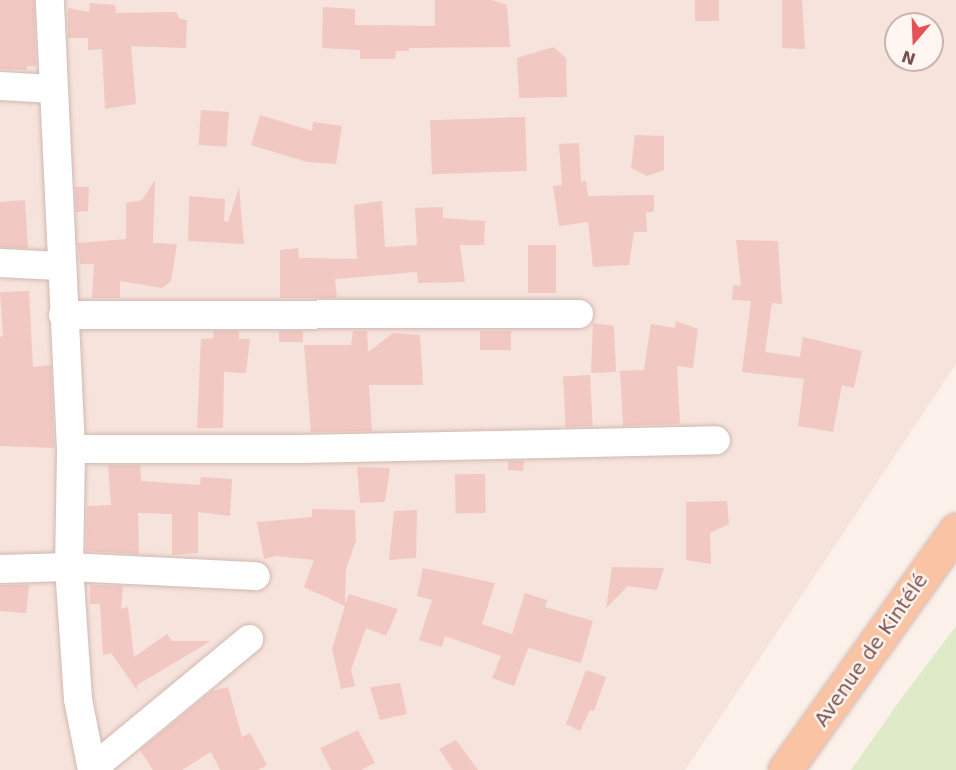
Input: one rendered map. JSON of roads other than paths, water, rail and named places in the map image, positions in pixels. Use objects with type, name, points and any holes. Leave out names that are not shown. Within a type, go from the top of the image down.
[{"type":"main road","name":"Avenue de Kintélé","points":[[785,770],[956,530]]},
{"type":"street","points":[[50,0],[60,266],[71,449],[69,567],[78,699],[92,769],[249,639]]},
{"type":"street","points":[[0,86],[52,89]]},
{"type":"street","points":[[0,262],[60,266]]},
{"type":"street","points":[[63,315],[579,314]]},
{"type":"street","points":[[71,449],[301,449],[716,440]]},
{"type":"street","points":[[0,570],[69,567],[256,576]]}]
